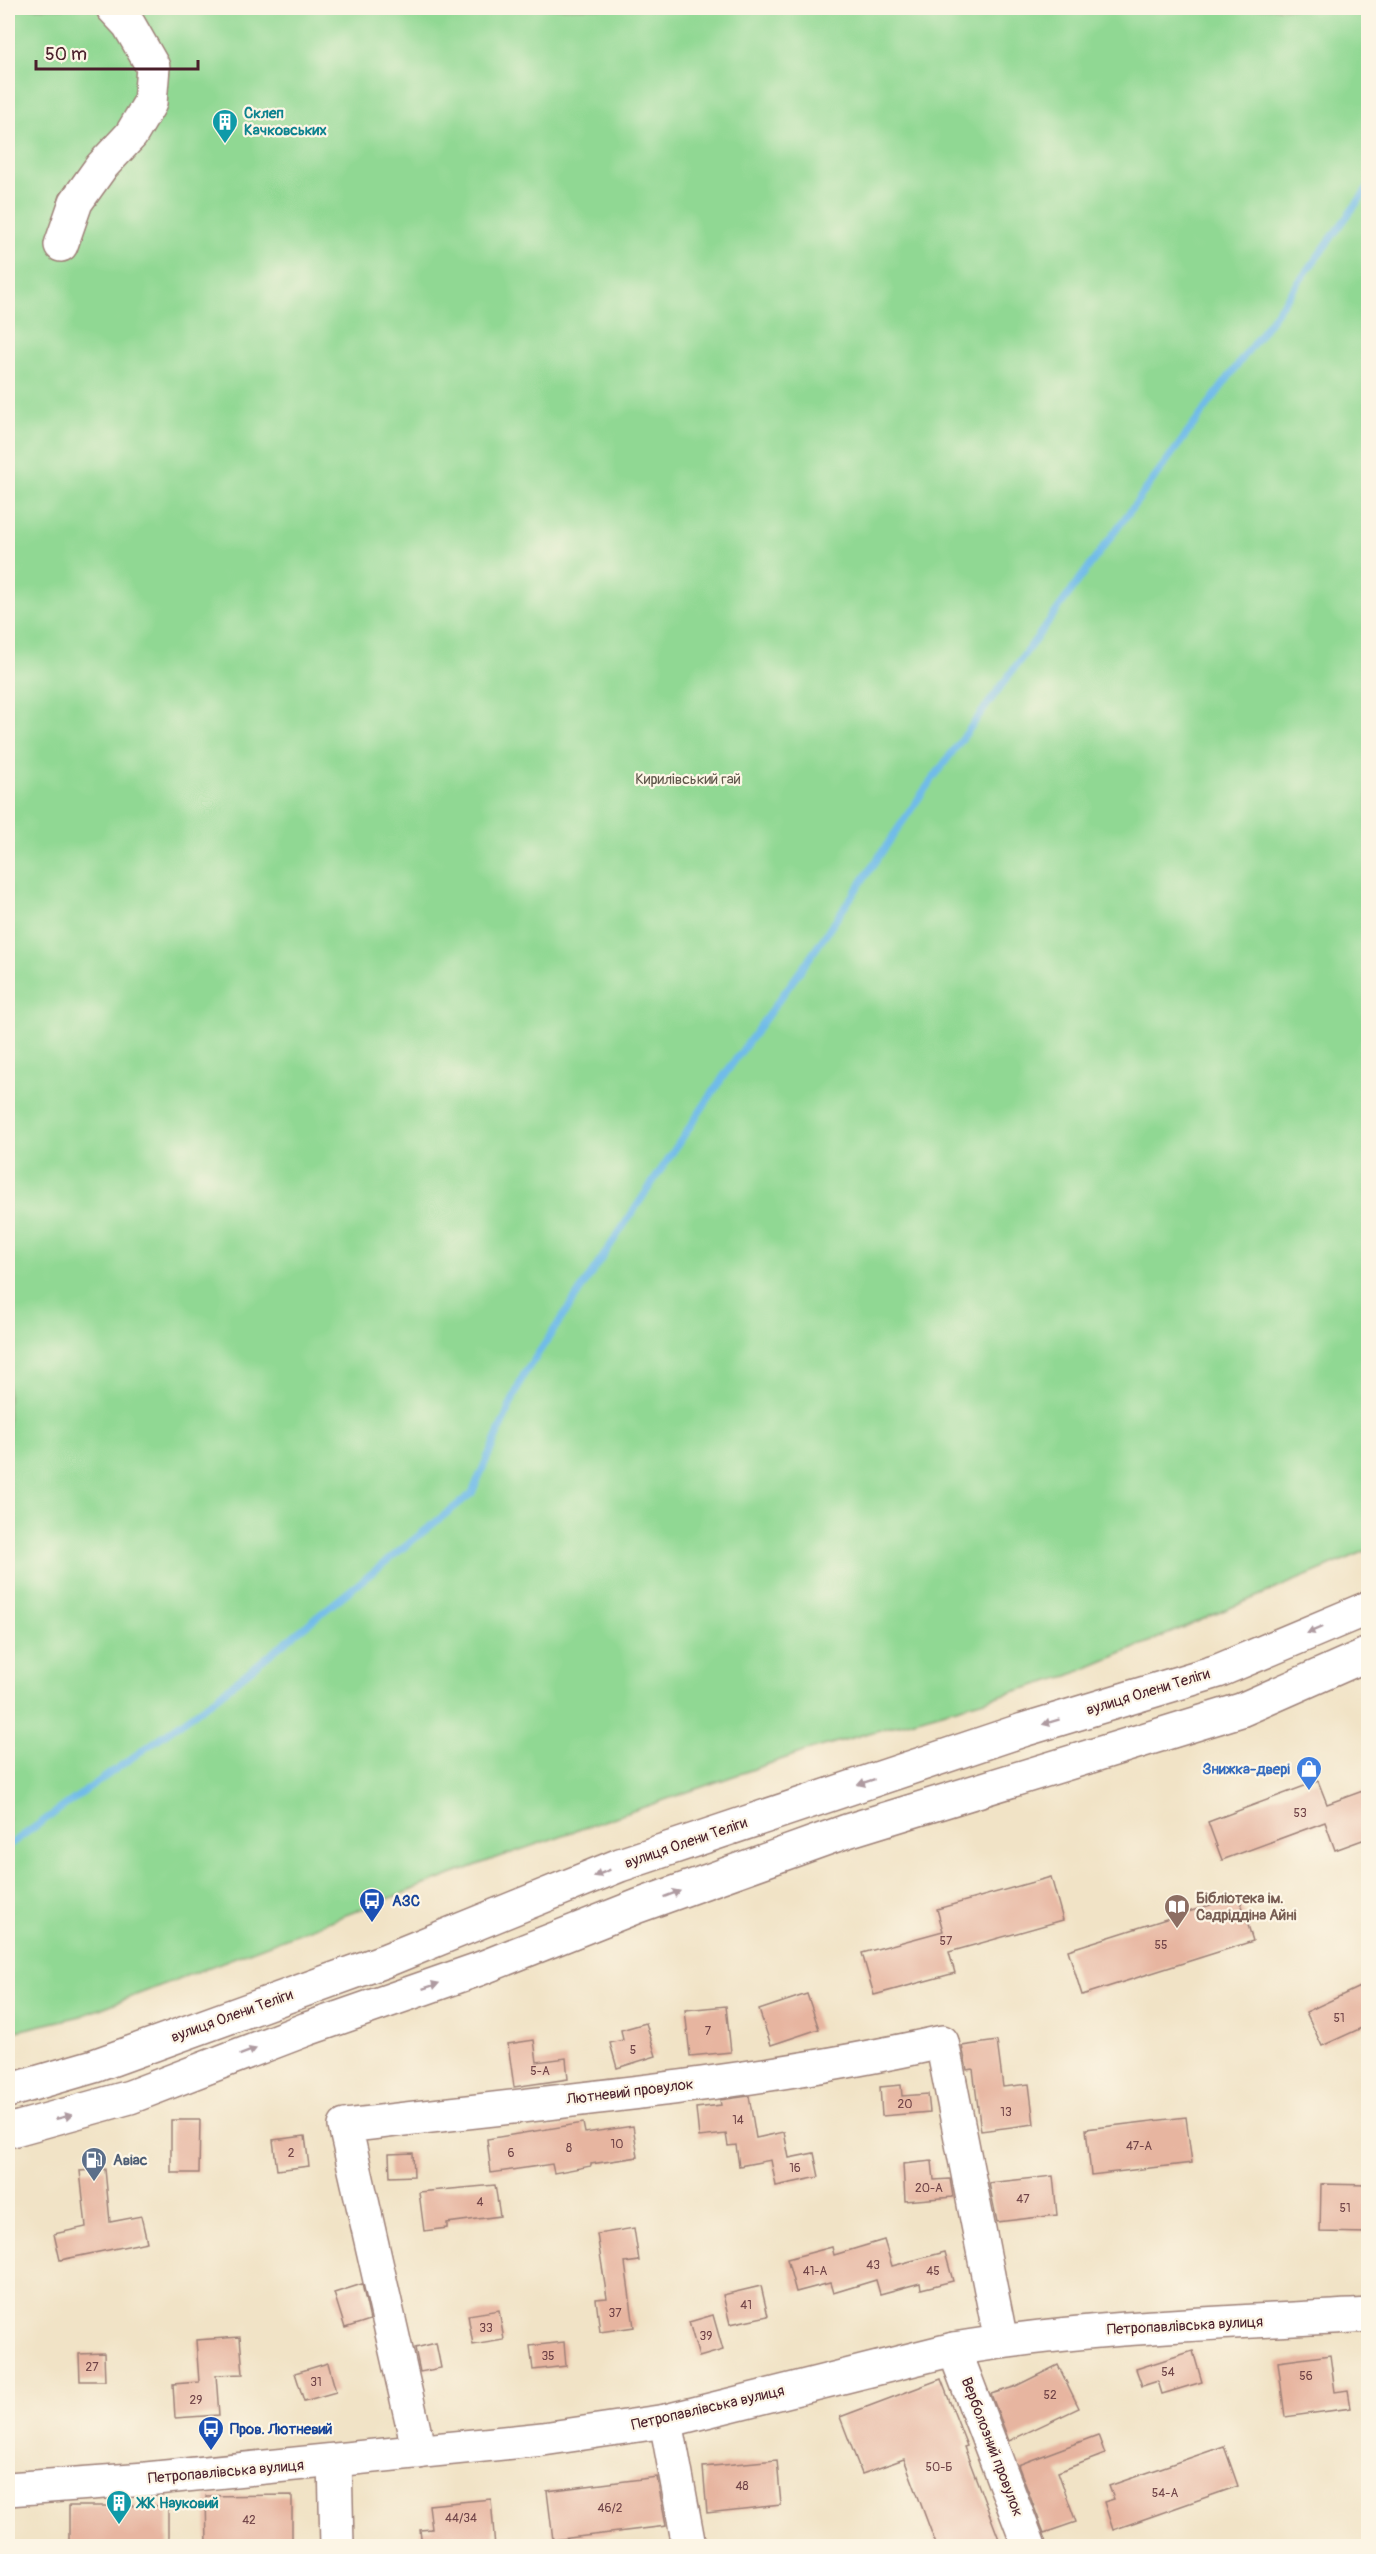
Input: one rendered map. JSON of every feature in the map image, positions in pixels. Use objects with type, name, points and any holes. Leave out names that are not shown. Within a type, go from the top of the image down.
[{"type":"street","points":[[61,245],[76,202],[101,167],[131,135],[150,103],[153,67],[129,25],[113,8]]},
{"type":"street","name":"вулиця Олени Теліги","points":[[8,2091],[94,2066],[384,1961],[620,1865],[1023,1731],[1218,1671],[1368,1608]]},
{"type":"street","points":[[8,2131],[130,2097],[307,2029],[480,1969],[638,1906],[847,1832],[1241,1710],[1368,1654]]},
{"type":"street","name":"Лютневий провулок","points":[[419,2452],[345,2126],[739,2079],[860,2060],[942,2042],[1001,2341]]},
{"type":"street","name":"Петропавлівська вулиця","points":[[8,2489],[146,2480],[335,2462],[543,2439],[666,2421],[954,2349],[1001,2341],[1123,2328],[1368,2315]]},
{"type":"street","name":"Верболозний провулок","points":[[954,2349],[1029,2547]]},
{"type":"street","points":[[666,2421],[689,2547]]},
{"type":"street","points":[[335,2462],[337,2547]]},
{"type":"green space","name":"Кирилівський гай","points":[[8,8],[1368,8],[1368,1550],[1068,1676],[806,1751],[485,1862],[81,2016],[8,2033]]},
{"type":"building","points":[[1318,1781],[1327,1804],[1368,1789],[1368,1838],[1335,1850],[1325,1822],[1222,1860],[1208,1822]]},
{"type":"building","points":[[1051,1877],[1063,1920],[949,1952],[955,1973],[874,1995],[862,1953],[943,1931],[937,1909]]},
{"type":"building","points":[[1239,1896],[1253,1941],[1082,1995],[1068,1950]]},
{"type":"building","points":[[1368,1983],[1368,2025],[1322,2046],[1306,2012]]},
{"type":"building","points":[[807,1994],[819,2029],[771,2045],[759,2010]]},
{"type":"building","points":[[726,2006],[731,2052],[690,2056],[685,2010]]},
{"type":"building","points":[[646,2023],[656,2056],[617,2068],[610,2043],[623,2040],[621,2030]]},
{"type":"building","points":[[534,2040],[537,2062],[566,2058],[568,2079],[514,2087],[508,2044]]},
{"type":"building","points":[[997,2041],[1003,2087],[1029,2084],[1034,2124],[981,2131],[973,2069],[967,2070],[962,2046]]},
{"type":"building","points":[[901,2085],[902,2096],[928,2094],[930,2112],[882,2116],[880,2087]]},
{"type":"building","points":[[749,2096],[756,2138],[784,2132],[789,2158],[814,2153],[819,2177],[776,2186],[771,2160],[739,2166],[736,2145],[728,2146],[726,2134],[699,2137],[696,2108],[721,2105],[720,2100]]},
{"type":"building","points":[[1186,2117],[1192,2163],[1091,2175],[1086,2129]]},
{"type":"building","points":[[171,2120],[200,2120],[199,2173],[171,2173]]},
{"type":"building","points":[[583,2123],[585,2133],[633,2126],[638,2157],[591,2164],[591,2166],[554,2173],[552,2164],[491,2173],[487,2139]]},
{"type":"building","points":[[305,2136],[309,2166],[277,2170],[273,2140]]},
{"type":"building","points":[[413,2153],[414,2176],[390,2177],[389,2154]]},
{"type":"building","points":[[932,2161],[934,2180],[950,2179],[953,2197],[905,2201],[903,2164]]},
{"type":"building","points":[[105,2169],[110,2222],[141,2216],[147,2242],[60,2260],[54,2234],[86,2227],[80,2171]]},
{"type":"building","points":[[1053,2176],[1057,2215],[997,2222],[989,2183]]},
{"type":"building","points":[[1321,2184],[1368,2185],[1368,2233],[1320,2232]]},
{"type":"building","points":[[495,2185],[500,2216],[447,2223],[447,2228],[424,2231],[419,2192]]},
{"type":"building","points":[[634,2228],[639,2261],[625,2263],[634,2327],[600,2332],[596,2299],[607,2298],[597,2234]]},
{"type":"building","points":[[884,2240],[892,2266],[945,2252],[953,2281],[921,2289],[920,2283],[880,2294],[876,2280],[833,2293],[830,2283],[796,2292],[787,2259],[832,2247],[834,2255]]},
{"type":"building","points":[[362,2284],[370,2320],[345,2328],[334,2293]]},
{"type":"building","points":[[761,2286],[768,2316],[730,2324],[723,2295]]},
{"type":"building","points":[[499,2310],[504,2340],[473,2345],[468,2315]]},
{"type":"building","points":[[713,2315],[723,2350],[699,2357],[689,2322]]},
{"type":"building","points":[[240,2337],[243,2374],[216,2375],[219,2415],[175,2418],[173,2384],[199,2382],[196,2340]]},
{"type":"building","points":[[564,2342],[566,2366],[533,2370],[530,2346]]},
{"type":"building","points":[[436,2343],[441,2368],[420,2372],[415,2348]]},
{"type":"building","points":[[1193,2351],[1202,2382],[1162,2394],[1158,2381],[1142,2386],[1136,2369]]},
{"type":"building","points":[[104,2353],[105,2381],[80,2381],[79,2354]]},
{"type":"building","points":[[1330,2355],[1335,2392],[1348,2390],[1351,2408],[1285,2417],[1278,2362]]},
{"type":"building","points":[[328,2363],[336,2392],[304,2401],[295,2373]]},
{"type":"building","points":[[1058,2365],[1079,2408],[1009,2441],[991,2394],[1014,2387]]},
{"type":"building","points":[[941,2379],[1002,2547],[937,2547],[904,2459],[862,2474],[840,2417]]},
{"type":"building","points":[[1098,2435],[1105,2454],[1058,2472],[1076,2522],[1044,2533],[1018,2465]]},
{"type":"building","points":[[1224,2446],[1238,2486],[1113,2530],[1104,2502],[1114,2499],[1109,2486]]},
{"type":"building","points":[[777,2460],[781,2505],[707,2513],[703,2467]]},
{"type":"building","points":[[657,2477],[666,2526],[553,2540],[547,2491]]},
{"type":"building","points":[[292,2495],[292,2544],[207,2545],[206,2496]]},
{"type":"building","points":[[491,2499],[495,2547],[422,2547],[420,2530],[432,2529],[429,2505]]},
{"type":"building","name":"ЖК Науковий","points":[[69,2506],[168,2506],[168,2547],[69,2547]]},
{"type":"waterway","points":[[8,1846],[209,1703],[472,1493],[523,1376],[725,1074],[811,956],[923,792],[1368,188]]},
{"type":"place","name":"Склеп Качковських","points":[[225,145]]},
{"type":"place","name":"Знижка-двері","points":[[1309,1792]]},
{"type":"place","name":"АЗС","points":[[372,1924]]},
{"type":"place","name":"Бібліотека ім. Садріддіна Айні","points":[[1177,1930]]},
{"type":"place","name":"Авіас","points":[[94,2183]]},
{"type":"place","name":"Пров. Лютневий","points":[[211,2452]]},
{"type":"place","name":"ЖК Науковий","points":[[119,2526]]}]
